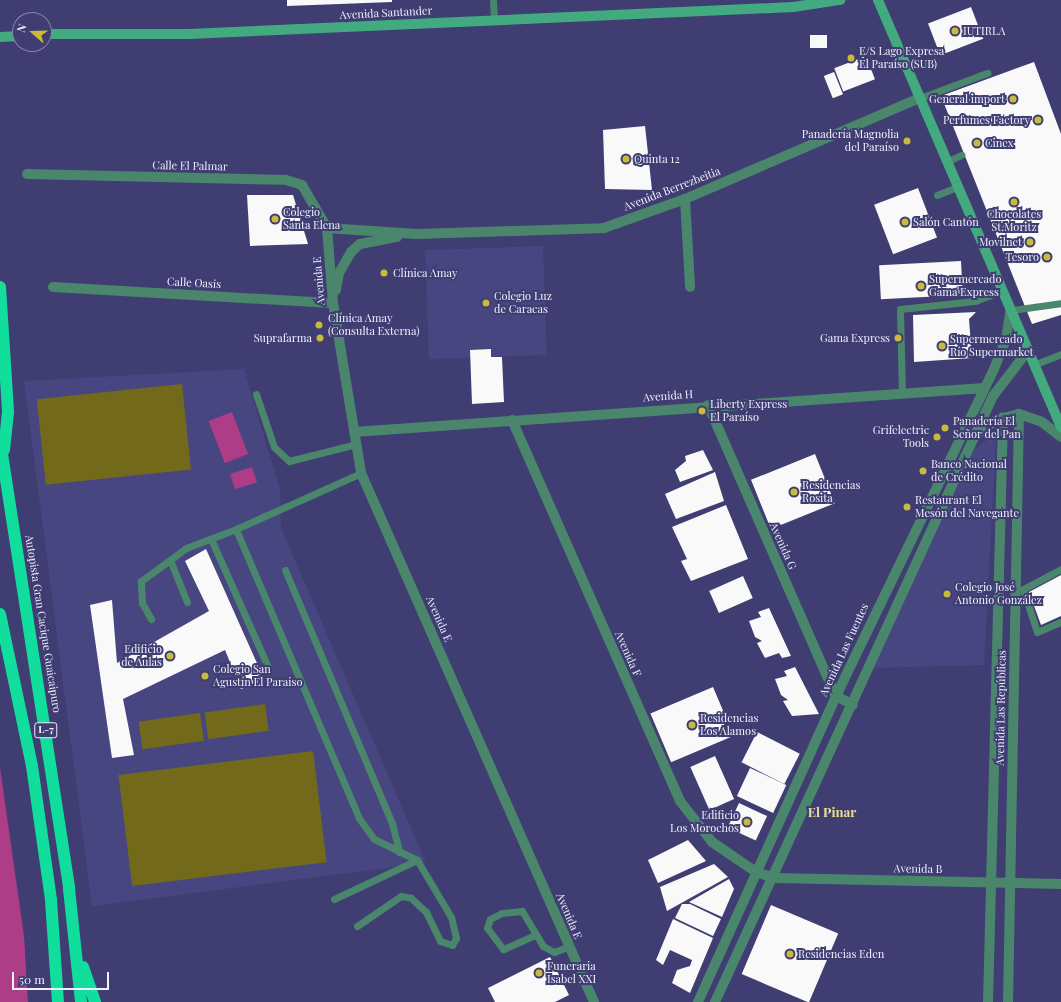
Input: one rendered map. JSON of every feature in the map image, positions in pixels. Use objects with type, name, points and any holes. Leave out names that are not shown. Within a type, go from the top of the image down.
[{"type":"highway","points":[[0,287],[8,412],[3,460]]},
{"type":"highway","name":"Autopista Gran Cacique Guaicaipuro","points":[[0,441],[78,949],[81,1002]]},
{"type":"highway","name":"L-7","points":[[0,614],[32,766],[51,900],[58,1002]]},
{"type":"highway","points":[[78,949],[95,1002]]},
{"type":"street","name":"Avenida Santander","points":[[52,34],[189,34],[494,19],[793,7],[840,0]]},
{"type":"street","points":[[878,0],[946,162],[1036,364],[1061,427]]},
{"type":"street","points":[[0,37],[12,36]]},
{"type":"street","name":"Avenida Berrezbeitia","points":[[327,228],[417,234],[604,228],[685,199],[920,98]]},
{"type":"street","name":"Calle El Palmar","points":[[27,174],[286,180],[302,185],[327,228]]},
{"type":"street","points":[[685,199],[690,287]]},
{"type":"street","name":"Avenida E","points":[[327,228],[333,303],[361,473],[594,1002]]},
{"type":"street","name":"Avenida Berrezbeitia","points":[[333,303],[344,261],[360,244],[417,234]]},
{"type":"street","name":"Calle Oasis","points":[[53,287],[333,303]]},
{"type":"street","name":"Avenida Las Fuentes","points":[[698,1002],[836,696],[984,388],[1006,339],[1012,310]]},
{"type":"street","points":[[715,1002],[774,878],[853,705],[973,437],[993,396],[1029,349]]},
{"type":"street","name":"Avenida H","points":[[354,432],[708,405],[984,388]]},
{"type":"street","name":"Avenida G","points":[[708,405],[836,696]]},
{"type":"street","points":[[973,437],[1003,417],[1018,414],[1042,422],[1061,437]]},
{"type":"street","name":"Avenida Las Repúblicas","points":[[1008,1002],[1018,414]]},
{"type":"street","name":"Avenida Las Repúblicas","points":[[988,1002],[1003,417]]},
{"type":"street","name":"Avenida F","points":[[512,420],[680,801],[712,842],[756,872],[774,878]]},
{"type":"street","points":[[836,696],[853,705]]},
{"type":"street","name":"Avenida B","points":[[774,878],[1061,884]]},
{"type":"lane","points":[[493,0],[494,19]]},
{"type":"lane","points":[[920,98],[987,73]]},
{"type":"lane","points":[[946,162],[961,155]]},
{"type":"lane","points":[[937,195],[957,187]]},
{"type":"lane","points":[[902,393],[900,309],[975,302],[1003,290]]},
{"type":"lane","points":[[1012,310],[1061,303]]},
{"type":"lane","points":[[1036,364],[1061,354]]},
{"type":"lane","points":[[256,394],[274,447],[289,461],[356,444]]},
{"type":"lane","points":[[151,619],[142,603],[141,581],[186,548],[236,529],[361,473]]},
{"type":"lane","points":[[236,529],[359,818],[374,839],[417,860],[451,917],[456,938],[452,945],[440,941],[433,923],[411,898],[395,898],[357,926]]},
{"type":"lane","points":[[211,539],[267,665]]},
{"type":"lane","points":[[170,560],[187,602]]},
{"type":"lane","points":[[1061,569],[1023,589],[1037,632],[1061,622]]},
{"type":"lane","points":[[285,570],[392,823],[399,852]]},
{"type":"lane","points":[[334,899],[417,860]]},
{"type":"lane","points":[[534,935],[502,949],[487,928],[490,919],[496,916],[522,911],[534,935],[554,952],[570,946]]},
{"type":"shaded area","name":"Colegio Luz de Caracas","points":[[543,246],[547,355],[429,359],[425,250]]},
{"type":"shaded area","name":"Colegio San Agustín El Paraiso","points":[[244,369],[280,490],[281,528],[426,863],[92,906],[24,381]]},
{"type":"shaded area","points":[[182,384],[191,470],[46,485],[37,399]]},
{"type":"shaded area","points":[[232,412],[248,454],[225,463],[209,421]]},
{"type":"shaded area","name":"Colegio José Antonio González","points":[[987,440],[996,440],[984,665],[873,668],[958,479],[975,449]]},
{"type":"shaded area","points":[[252,467],[257,482],[235,489],[230,474]]},
{"type":"shaded area","points":[[265,704],[269,731],[208,739],[205,712]]},
{"type":"shaded area","points":[[200,713],[204,741],[143,749],[139,722]]},
{"type":"shaded area","points":[[313,751],[327,862],[132,886],[118,775]]},
{"type":"shaded area","points":[[0,768],[24,936],[28,1002],[0,1002]]},
{"type":"building","points":[[287,0],[392,0],[392,2],[287,6]]},
{"type":"building","name":"IUTIRLA","points":[[971,7],[983,39],[940,55],[928,23]]},
{"type":"building","points":[[810,35],[827,35],[827,48],[810,48]]},
{"type":"building","points":[[866,56],[875,79],[843,92],[834,68]]},
{"type":"building","points":[[1034,62],[1061,134],[1061,315],[1032,324],[941,96]]},
{"type":"building","points":[[834,72],[843,94],[833,98],[824,76]]},
{"type":"building","name":"Quinta 12","points":[[645,126],[652,190],[605,189],[603,130]]},
{"type":"building","name":"Salón Cantón","points":[[918,188],[937,237],[893,254],[874,205]]},
{"type":"building","name":"Colegio Santa Elena","points":[[247,195],[293,195],[308,244],[250,246]]},
{"type":"building","name":"Supermercado Gama Express","points":[[961,261],[963,295],[881,299],[879,265]]},
{"type":"building","name":"Supermercado Río Supermarket","points":[[976,312],[969,319],[972,358],[914,362],[913,315]]},
{"type":"building","points":[[491,349],[491,357],[502,357],[504,402],[472,404],[470,350]]},
{"type":"building","points":[[703,450],[713,470],[680,482],[675,470],[686,461],[685,456]]},
{"type":"building","name":"Residencias Rosita","points":[[815,454],[835,503],[771,529],[751,480]]},
{"type":"building","points":[[715,472],[724,501],[676,519],[665,494]]},
{"type":"building","points":[[726,505],[748,559],[691,581],[681,561],[687,559],[672,527]]},
{"type":"building","name":"Edificio de Aulas","points":[[206,549],[264,679],[241,689],[225,650],[123,699],[134,755],[112,758],[90,605],[112,600],[117,663],[209,611],[185,561]]},
{"type":"building","points":[[1061,575],[1061,616],[1041,625],[1029,592]]},
{"type":"building","points":[[743,576],[753,598],[719,613],[709,591]]},
{"type":"building","points":[[769,608],[791,656],[782,658],[779,653],[765,658],[757,643],[762,641],[755,637],[749,621],[761,617],[758,612]]},
{"type":"building","points":[[795,667],[819,714],[792,716],[783,701],[788,700],[781,695],[775,679],[787,676],[784,671]]},
{"type":"building","name":"Residencias Los Alamos","points":[[713,687],[734,736],[671,762],[650,714]]},
{"type":"building","points":[[757,732],[800,754],[784,784],[742,762]]},
{"type":"building","points":[[715,756],[734,799],[709,810],[690,767]]},
{"type":"building","points":[[750,768],[786,785],[773,813],[737,796]]},
{"type":"building","name":"Edificio Los Morochos","points":[[739,803],[767,816],[756,841],[728,827]]},
{"type":"building","points":[[688,840],[706,861],[658,883],[648,860]]},
{"type":"building","points":[[714,864],[728,877],[667,911],[660,887]]},
{"type":"building","points":[[729,879],[734,889],[722,917],[689,902]]},
{"type":"building","points":[[682,904],[690,904],[721,919],[713,936],[675,918]]},
{"type":"building","name":"Residencias Eden","points":[[771,905],[838,934],[809,1002],[742,974]]},
{"type":"building","points":[[673,919],[713,938],[690,993],[672,983],[677,970],[690,966],[692,960],[670,950],[663,965],[656,960]]},
{"type":"building","name":"Funeraria Isabel XXI","points":[[550,957],[569,995],[555,1002],[495,1002],[488,988]]},
{"type":"place","name":"IUTIRLA","points":[[955,31]]},
{"type":"place","name":"E/S Lago Expresa El Paraíso (SUB)","points":[[851,58]]},
{"type":"place","name":"General import","points":[[1013,99]]},
{"type":"place","name":"Perfumes Factory","points":[[1038,120]]},
{"type":"place","name":"Panadería Magnolia del Paraíso","points":[[907,141]]},
{"type":"place","name":"Cinex","points":[[977,143]]},
{"type":"place","name":"Quinta 12","points":[[626,159]]},
{"type":"place","name":"Chocolates St.Moritz","points":[[1014,202]]},
{"type":"place","name":"Colegio Santa Elena","points":[[275,219]]},
{"type":"place","name":"Salón Cantón","points":[[905,222]]},
{"type":"place","name":"Movilnet","points":[[1030,242]]},
{"type":"place","name":"Tesoro","points":[[1047,257]]},
{"type":"place","name":"Clínica Amay","points":[[384,273]]},
{"type":"place","name":"Supermercado Gama Express","points":[[921,286]]},
{"type":"place","name":"Colegio Luz de Caracas","points":[[486,303]]},
{"type":"place","name":"Clínica Amay (Consulta Externa)","points":[[319,325]]},
{"type":"place","name":"Suprafarma","points":[[320,338]]},
{"type":"place","name":"Gama Express","points":[[898,338]]},
{"type":"place","name":"Supermercado Río Supermarket","points":[[942,346]]},
{"type":"place","name":"Liberty Express El Paraíso","points":[[702,411]]},
{"type":"place","name":"Panadería El Señor del Pan","points":[[945,428]]},
{"type":"place","name":"Grifelectric Tools","points":[[937,437]]},
{"type":"place","name":"Banco Nacional de Crédito","points":[[923,471]]},
{"type":"place","name":"Residencias Rosita","points":[[794,492]]},
{"type":"place","name":"Restaurant El Mesón del Navegante","points":[[907,507]]},
{"type":"place","name":"Colegio José Antonio González","points":[[947,594]]},
{"type":"place","name":"Edificio de Aulas","points":[[170,656]]},
{"type":"place","name":"Colegio San Agustín El Paraiso","points":[[205,676]]},
{"type":"place","name":"Residencias Los Alamos","points":[[692,725]]},
{"type":"place","name":"Edificio Los Morochos","points":[[747,822]]},
{"type":"place","name":"Residencias Eden","points":[[790,954]]},
{"type":"place","name":"Funeraria Isabel XXI","points":[[539,973]]},
{"type":"district","name":"El Pinar","points":[[832,812]]}]
